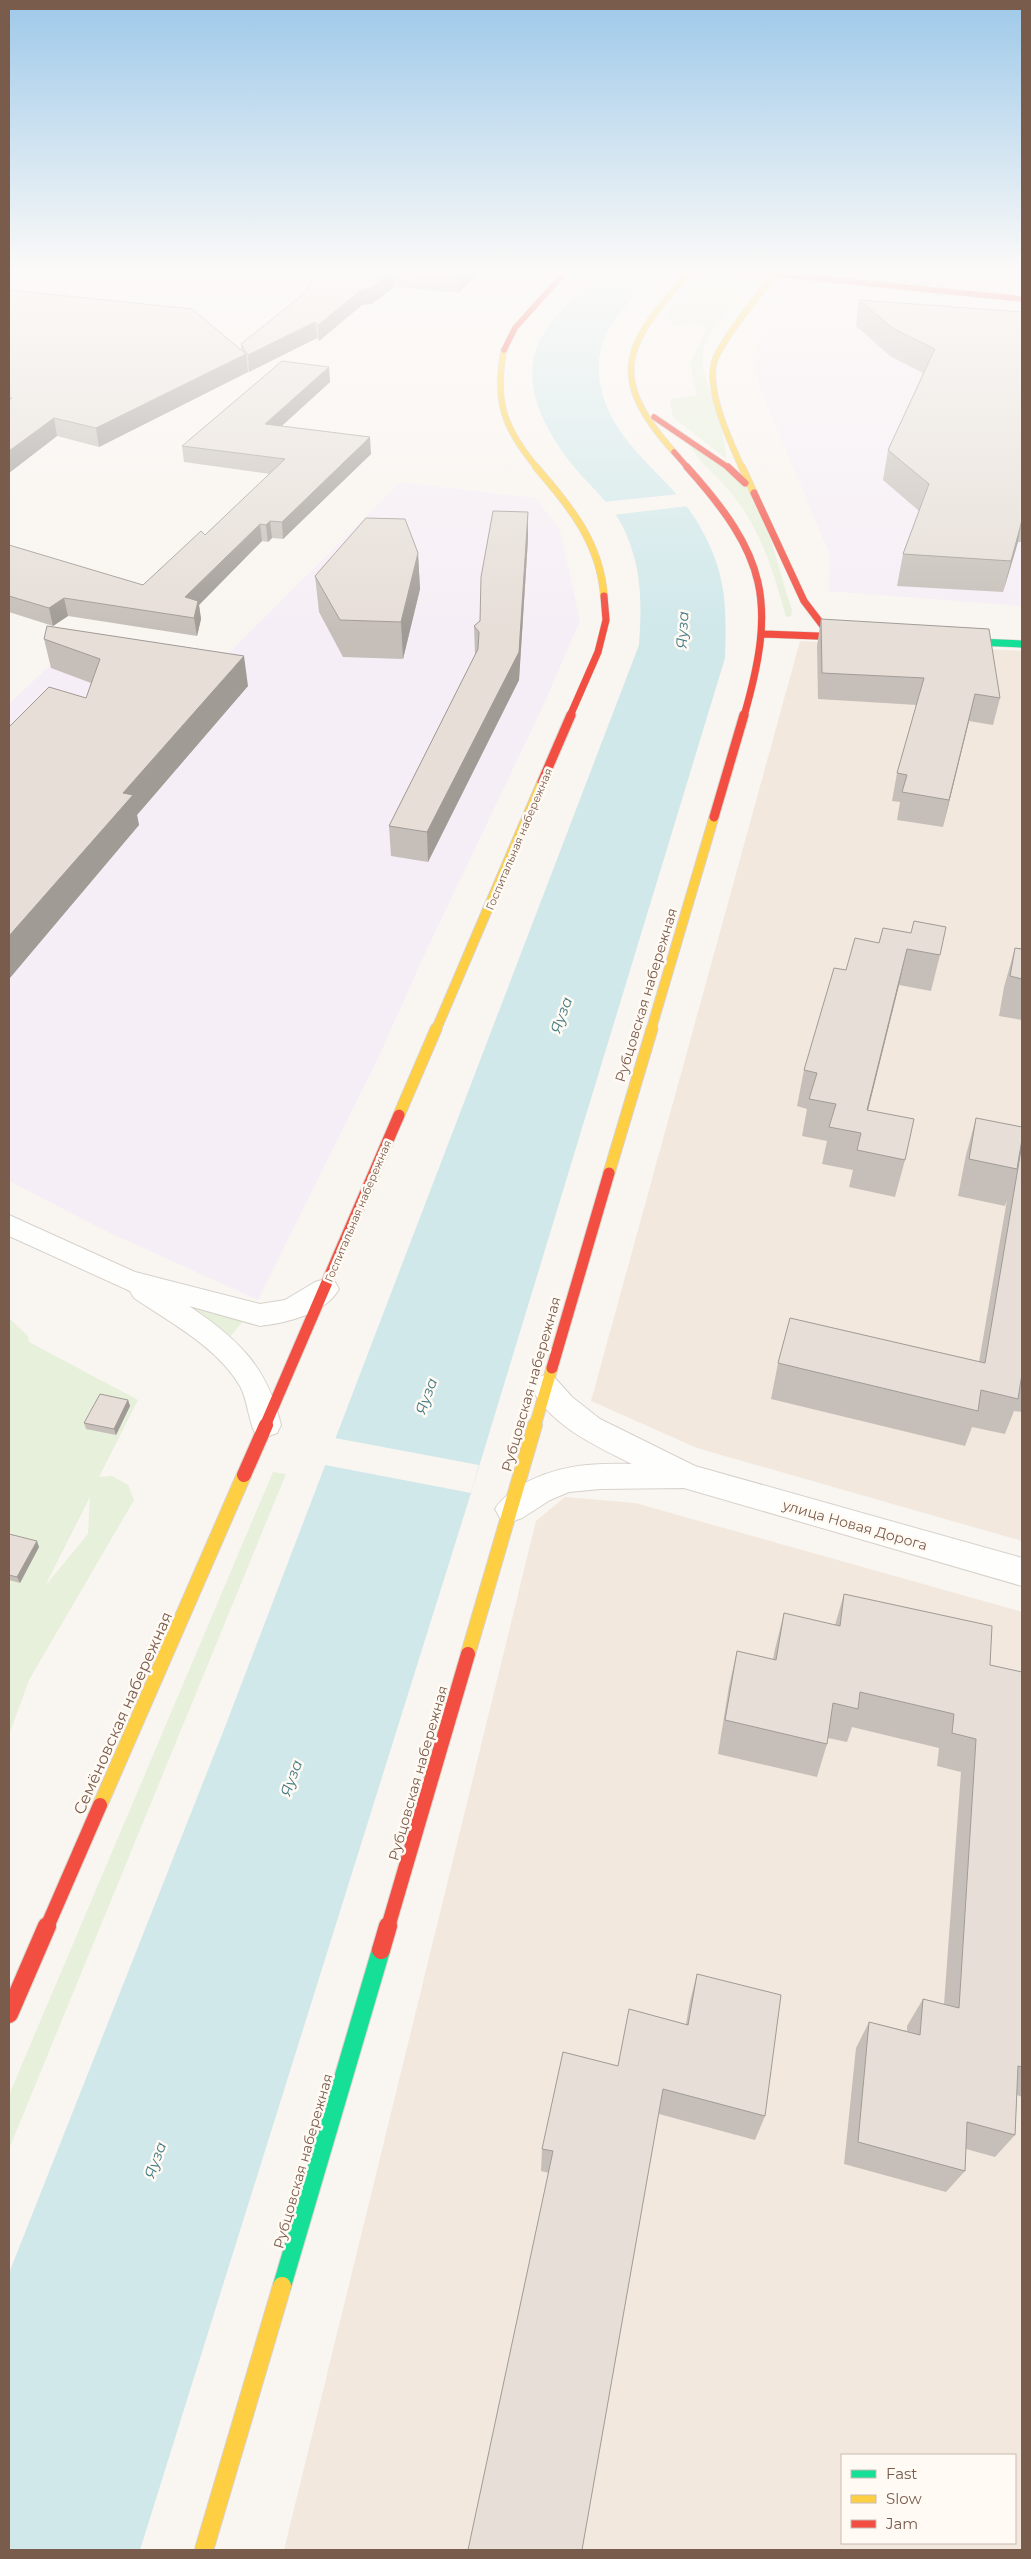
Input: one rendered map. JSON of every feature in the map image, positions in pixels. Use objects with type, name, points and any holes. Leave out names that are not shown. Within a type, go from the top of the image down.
[{"type":"main road","name":"Госпитальная набережная","points":[[266,1425],[533,808],[598,652],[606,620],[602,572],[582,527],[570,507],[523,451],[503,415],[500,390]]},
{"type":"main road","name":"Рубцовская набережная","points":[[204,2550],[511,1510],[545,1386],[756,677],[764,634],[764,614],[757,572],[727,513],[676,456],[639,407],[633,390]]},
{"type":"main road","points":[[716,390],[716,398],[734,449],[804,601],[823,626],[841,637]]},
{"type":"main road","points":[[639,407],[727,466],[754,493]]},
{"type":"main road","points":[[782,588],[792,575]]},
{"type":"main road","points":[[764,614],[772,600]]},
{"type":"main road","points":[[764,634],[856,637]]},
{"type":"main road","points":[[942,641],[1022,644]]},
{"type":"main road","name":"Семёновская набережная","points":[[9,2014],[266,1425]]},
{"type":"street","points":[[9,1225],[128,1280],[260,1316],[281,1314],[296,1308],[325,1289]]},
{"type":"street","points":[[128,1280],[229,1352],[250,1378],[260,1398],[266,1425]]},
{"type":"street","name":"улица Новая Дорога","points":[[545,1386],[562,1405],[589,1428],[687,1477],[1022,1572]]},
{"type":"street","name":"улица Новая Дорога","points":[[511,1510],[536,1491],[558,1482],[579,1477],[687,1477]]},
{"type":"shaded area","points":[[761,390],[1022,390],[1022,606],[829,591],[830,555]]},
{"type":"shaded area","points":[[400,482],[536,498],[560,530],[580,621],[543,706],[427,949],[379,1056],[258,1300],[108,1232],[9,1181],[9,704],[82,635],[224,658]]},
{"type":"shaded area","points":[[800,641],[1022,651],[1022,1541],[697,1448],[591,1401]]},
{"type":"shaded area","points":[[565,1497],[635,1503],[1022,1612],[1022,2550],[284,2550],[536,1521]]},
{"type":"green space","points":[[696,390],[710,390],[720,423],[726,459],[673,417],[670,399],[697,395]]},
{"type":"green space","points":[[687,442],[732,473],[753,496],[769,536],[792,610],[791,616],[786,617],[777,584],[759,537],[751,522],[727,487],[697,456]]},
{"type":"green space","points":[[166,1297],[245,1319],[228,1339]]},
{"type":"green space","points":[[9,1318],[28,1336],[29,1342],[138,1400],[99,1477],[112,1476],[128,1485],[134,1500],[29,1680],[9,1735]],"holes":[[[90,1497],[88,1534],[45,1586]]]},
{"type":"green space","points":[[273,1472],[286,1474],[9,2149],[9,2095]]},
{"type":"water","name":"Яуза","points":[[534,390],[602,390],[615,424],[641,457],[686,505],[707,540],[723,588],[726,621],[725,658],[471,1493],[140,2550],[9,2550],[9,2273],[225,1727],[639,645],[639,584],[634,556],[623,527],[613,511],[564,453],[544,420]]},
{"type":"pier","points":[[680,494],[689,506],[612,515],[603,502]]},
{"type":"pier","points":[[335,1438],[479,1465],[471,1493],[325,1465]]},
{"type":"building","points":[[9,390],[172,390],[96,428],[54,418],[9,451],[9,400],[12,398],[9,398]]},
{"type":"building","points":[[247,390],[303,390],[265,424],[370,437],[282,522],[270,521],[266,525],[260,524],[185,597],[198,601],[194,618],[64,598],[49,608],[9,596],[9,545],[143,585],[201,531],[205,535],[285,459],[182,446]]},
{"type":"building","points":[[916,390],[1022,390],[1022,520],[1011,561],[903,554],[929,484],[888,450]]},
{"type":"building","points":[[493,511],[528,512],[519,652],[427,832],[389,826],[478,649],[479,632],[474,626],[480,621],[481,577]]},
{"type":"building","points":[[366,518],[405,519],[418,553],[401,622],[340,620],[315,576]]},
{"type":"building","points":[[821,619],[989,629],[1000,698],[975,694],[949,800],[902,792],[907,775],[897,773],[924,678],[822,673]]},
{"type":"building","points":[[47,626],[244,656],[123,793],[133,795],[9,936],[9,727],[49,687],[86,698],[100,659],[44,639]]},
{"type":"building","points":[[914,921],[946,927],[940,955],[907,949],[867,1110],[914,1119],[905,1160],[857,1150],[861,1133],[829,1127],[836,1104],[809,1099],[817,1073],[804,1070],[834,968],[846,970],[855,938],[879,943],[883,928],[911,933]]},
{"type":"building","points":[[1015,948],[1022,949],[1022,979],[1010,976]]},
{"type":"building","points":[[976,1118],[1022,1127],[1017,1169],[969,1159]]},
{"type":"building","points":[[1022,1144],[1022,1374],[1018,1399],[981,1390],[978,1411],[778,1363],[790,1318],[985,1363]]},
{"type":"building","points":[[100,1394],[128,1400],[114,1429],[84,1423]]},
{"type":"building","points":[[9,1534],[37,1541],[17,1577],[9,1575]]},
{"type":"building","points":[[844,1594],[992,1626],[990,1665],[1022,1672],[1022,2067],[1018,2066],[1015,2135],[967,2122],[965,2171],[858,2142],[869,2022],[920,2035],[923,1999],[959,2008],[976,1739],[952,1733],[954,1714],[860,1692],[858,1709],[833,1703],[827,1744],[725,1720],[737,1651],[776,1660],[784,1613],[840,1626]]},
{"type":"building","points":[[697,1974],[781,1995],[765,2116],[663,2089],[582,2550],[468,2550],[553,2151],[542,2149],[563,2052],[618,2066],[629,2009],[688,2025]]},
{"type":"traffic: fast","points":[[953,641],[1022,644]]},
{"type":"traffic: fast","points":[[282,2286],[381,1950]]},
{"type":"traffic: slow","points":[[500,390],[503,415],[523,451],[570,507],[582,527],[602,572],[604,596]]},
{"type":"traffic: slow","points":[[634,390],[636,400],[649,423],[674,452]]},
{"type":"traffic: slow","points":[[715,390],[726,430],[754,493]]},
{"type":"traffic: slow","points":[[399,1115],[542,782]]},
{"type":"traffic: slow","points":[[609,1173],[714,817]]},
{"type":"traffic: slow","points":[[468,1654],[552,1368]]},
{"type":"traffic: slow","points":[[100,1805],[244,1475]]},
{"type":"traffic: slow","points":[[204,2550],[282,2286]]},
{"type":"traffic: jam","points":[[654,417],[727,466],[745,483]]},
{"type":"traffic: jam","points":[[674,452],[718,502],[737,530],[752,559],[761,601],[762,622],[757,664],[714,817]]},
{"type":"traffic: jam","points":[[754,493],[804,601],[823,626],[841,637]]},
{"type":"traffic: jam","points":[[542,782],[598,652],[606,620],[604,596]]},
{"type":"traffic: jam","points":[[764,634],[843,637]]},
{"type":"traffic: jam","points":[[244,1475],[399,1115]]},
{"type":"traffic: jam","points":[[552,1368],[609,1173]]},
{"type":"traffic: jam","points":[[381,1950],[468,1654]]},
{"type":"traffic: jam","points":[[9,2014],[100,1805]]}]
